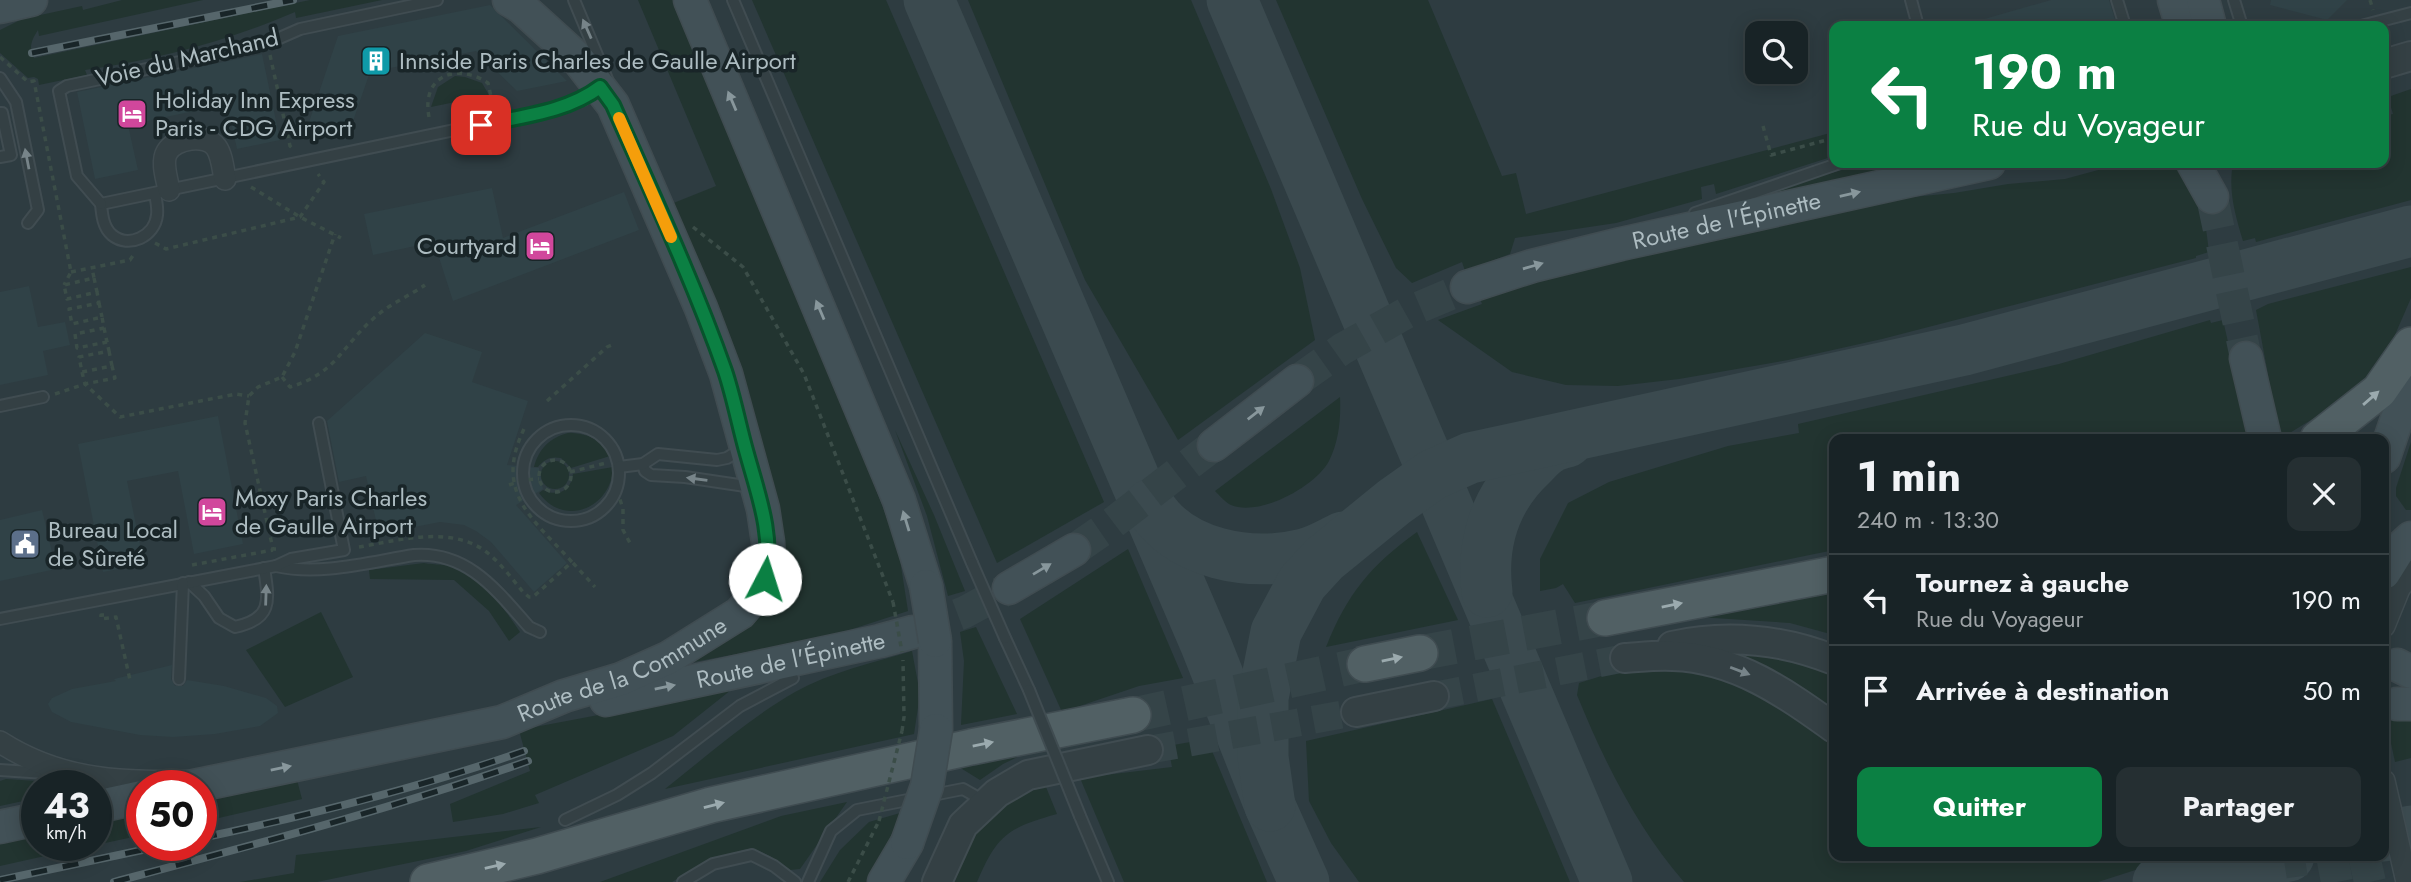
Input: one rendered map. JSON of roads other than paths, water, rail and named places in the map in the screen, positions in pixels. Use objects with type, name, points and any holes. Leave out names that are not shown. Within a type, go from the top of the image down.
[{"type":"main road","points":[[0,7],[31,0]]},
{"type":"main road","points":[[690,0],[900,500],[926,586],[924,636],[936,730],[927,786],[907,843],[884,882]]},
{"type":"main road","points":[[2174,0],[2180,21]]},
{"type":"main road","points":[[2203,0],[2209,21]]},
{"type":"main road","name":"Route de la Commune","points":[[217,781],[502,722],[564,696],[621,679],[668,658],[740,613],[765,579],[769,562],[766,531],[756,488],[726,374],[701,308],[607,96],[576,57],[521,4]]},
{"type":"main road","name":"Route de l'Épinette","points":[[1467,287],[1532,266],[1621,244],[1966,168]]},
{"type":"main road","points":[[2196,168],[2212,197]]},
{"type":"main road","points":[[2205,168],[2212,197]]},
{"type":"main road","points":[[2212,197],[2217,168]]},
{"type":"main road","points":[[2324,434],[2379,391],[2411,345]]},
{"type":"main road","points":[[2246,358],[2264,434]]},
{"type":"main road","points":[[2389,442],[2411,378]]},
{"type":"main road","points":[[1214,445],[1297,381]]},
{"type":"main road","points":[[2389,565],[2399,549],[2411,538]]},
{"type":"main road","points":[[1009,588],[1074,550]]},
{"type":"main road","points":[[1605,618],[1829,575]]},
{"type":"main road","name":"Route de l'Épinette","points":[[502,722],[866,644],[924,636]]},
{"type":"main road","points":[[1365,664],[1420,653]]},
{"type":"main road","points":[[428,882],[537,856],[711,805],[971,747],[1133,715]]},
{"type":"main road","points":[[0,827],[21,822]]},
{"type":"street","points":[[0,24],[24,10],[31,0]]},
{"type":"street","points":[[2389,63],[2411,56]]},
{"type":"street","points":[[162,192],[167,151],[175,144],[196,138],[206,139],[216,146],[225,179]]},
{"type":"street","points":[[2389,614],[2399,589],[2411,571]]},
{"type":"street","points":[[1829,658],[1768,641],[1735,638],[1691,642],[1625,658],[1674,656],[1702,659],[1740,670],[1778,688],[1829,724]]},
{"type":"street","points":[[1356,712],[1434,696]]},
{"type":"street","points":[[0,743],[54,769],[126,782]]},
{"type":"street","points":[[937,882],[963,825],[996,793],[1028,775],[1148,750]]},
{"type":"street","points":[[2389,803],[2407,882]]},
{"type":"lane","name":"Voie du Marchand","points":[[100,204],[77,176],[59,91],[67,86],[268,43],[300,29],[437,0]]},
{"type":"lane","points":[[162,192],[151,231],[144,237],[132,241],[112,235],[106,227],[100,204],[308,163],[607,96],[605,70],[574,0]]},
{"type":"lane","points":[[733,0],[972,563],[1029,690],[1108,882]]},
{"type":"lane","points":[[1911,0],[1917,21]]},
{"type":"lane","points":[[2118,0],[2124,21]]},
{"type":"lane","points":[[2234,0],[2240,21]]},
{"type":"lane","points":[[2380,21],[2411,13]]},
{"type":"lane","points":[[0,78],[16,102],[38,211],[28,223]]},
{"type":"lane","points":[[0,113],[11,155],[0,157]]},
{"type":"lane","points":[[1621,244],[1693,213],[1829,167]]},
{"type":"lane","points":[[0,406],[44,397]]},
{"type":"lane","points":[[0,620],[276,566],[291,559],[344,550],[319,423]]},
{"type":"lane","points":[[568,425],[584,427],[598,433],[610,444],[620,467],[617,491],[609,504],[597,514],[582,520],[566,521],[551,517],[538,508],[515,483],[534,443],[553,429],[568,425]]},
{"type":"lane","points":[[620,467],[643,464],[658,454],[718,460],[727,458],[745,446]]},
{"type":"lane","points":[[643,464],[650,480],[685,477],[756,488]]},
{"type":"lane","points":[[276,566],[293,570],[338,567],[427,554],[444,557],[478,572],[529,627],[540,632]]},
{"type":"lane","points":[[186,583],[204,596],[219,618],[235,627],[251,624],[264,614],[269,597],[264,568]]},
{"type":"lane","points":[[179,679],[186,583]]},
{"type":"lane","points":[[565,820],[617,795],[652,773],[740,706],[793,678]]},
{"type":"lane","points":[[0,770],[45,773],[54,769]]},
{"type":"lane","points":[[808,882],[831,831],[857,810],[963,789],[986,803]]},
{"type":"lane","points":[[683,882],[713,864],[752,855],[774,866],[795,882]]},
{"type":"tunnel","points":[[2212,197],[2246,358]]},
{"type":"tunnel","points":[[1297,381],[1342,349],[1408,312],[1467,287]]},
{"type":"tunnel","points":[[1074,550],[1214,445]]},
{"type":"tunnel","points":[[913,632],[965,612],[1009,588]]},
{"type":"tunnel","points":[[1420,653],[1605,618]]},
{"type":"tunnel","points":[[1434,696],[1625,658]]},
{"type":"tunnel","points":[[1133,715],[1365,664]]},
{"type":"tunnel","points":[[1148,750],[1356,712]]},
{"type":"tunnel","points":[[2295,861],[2298,882]]},
{"type":"tunnel","points":[[2333,861],[2337,882]]},
{"type":"tunnel","points":[[2365,861],[2370,882]]},
{"type":"railway","points":[[32,53],[293,0]]},
{"type":"railway","points":[[217,834],[364,800],[524,751]]},
{"type":"railway","points":[[114,882],[374,811],[528,761]]},
{"type":"railway","points":[[0,880],[126,853]]},
{"type":"place","name":"Innside Paris Charles de Gaulle Airport","points":[[376,61]]},
{"type":"place","name":"Holiday Inn Express Paris - CDG Airport","points":[[132,114]]},
{"type":"place","name":"Courtyard","points":[[540,246]]},
{"type":"place","name":"Moxy Paris Charles de Gaulle Airport","points":[[212,512]]},
{"type":"place","name":"Bureau Local de Sûreté","points":[[25,544]]}]
